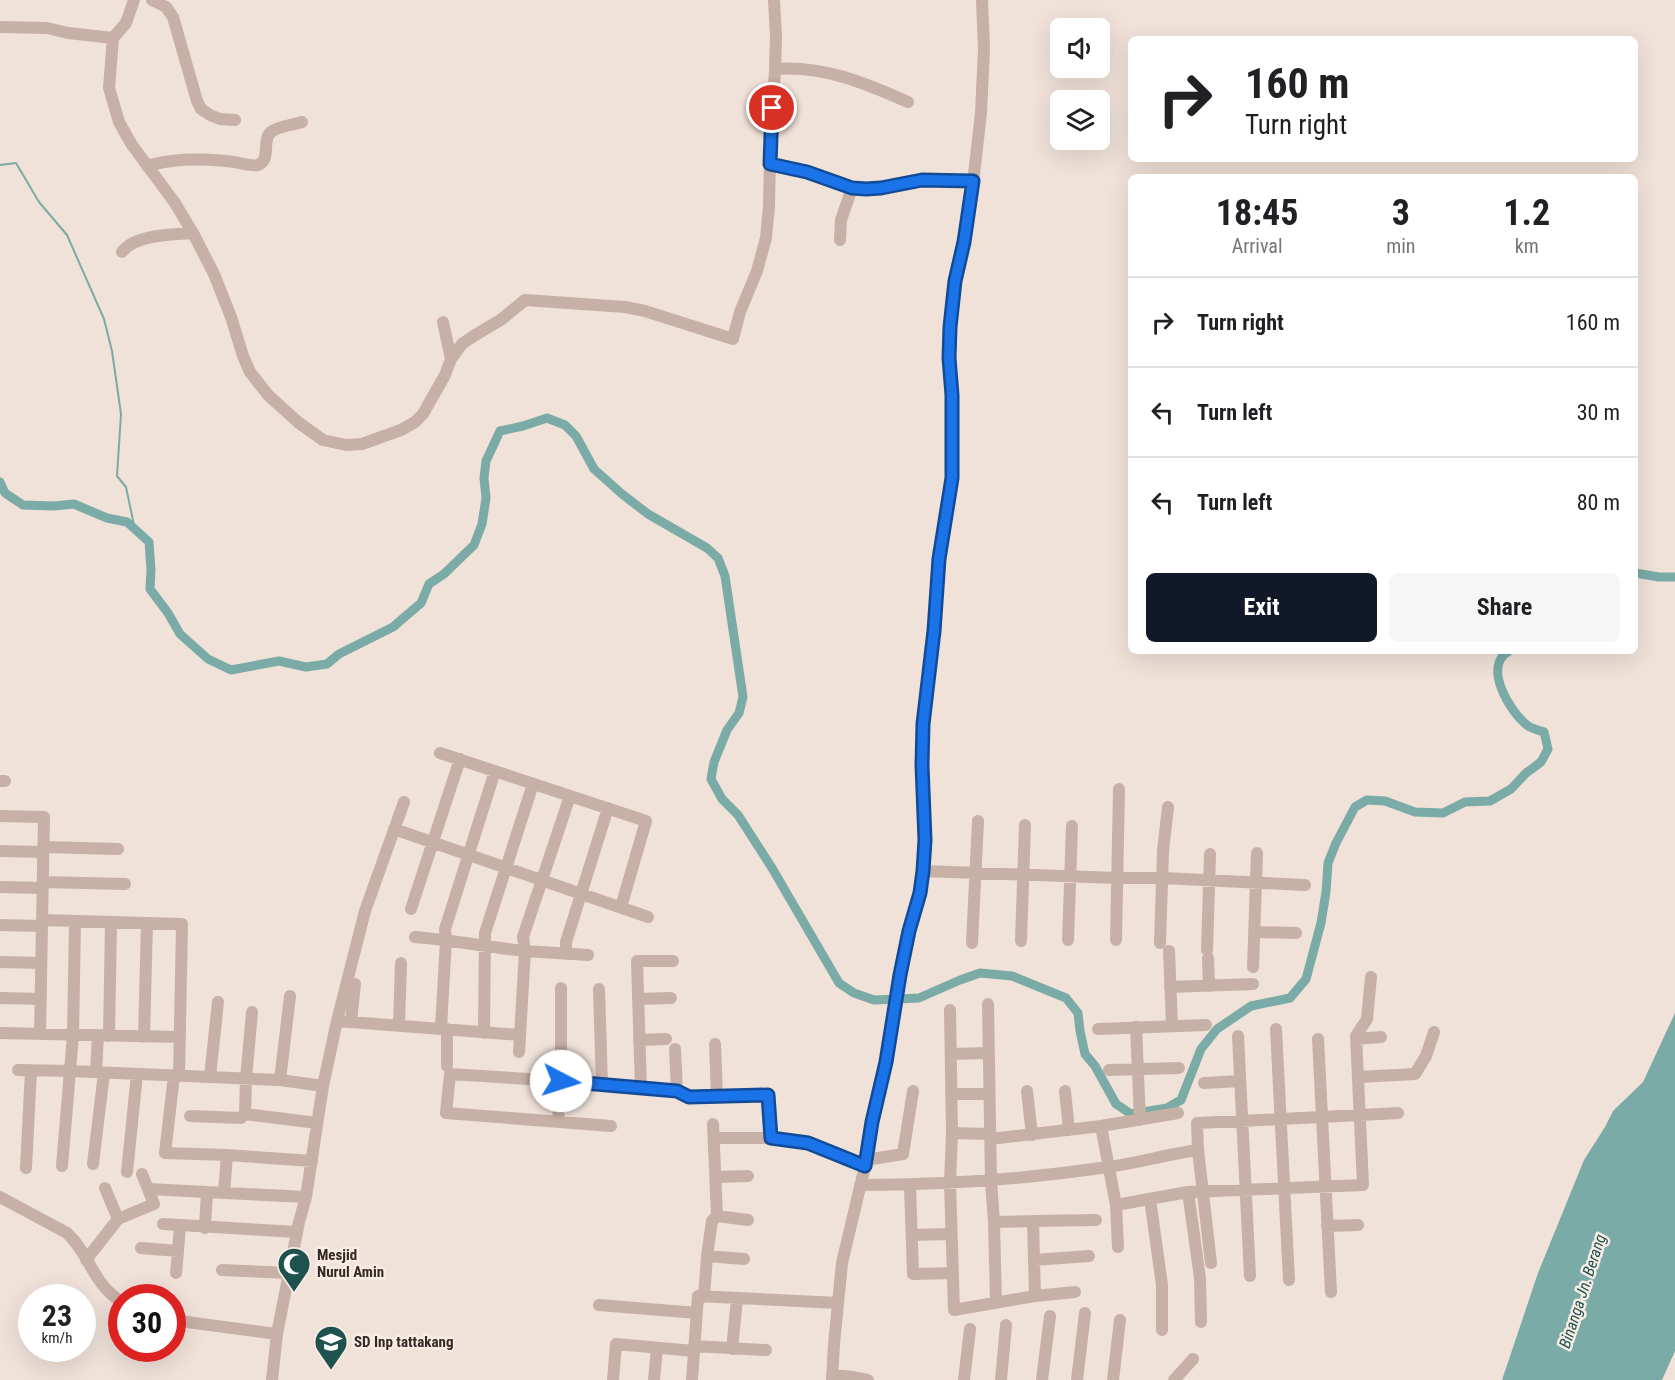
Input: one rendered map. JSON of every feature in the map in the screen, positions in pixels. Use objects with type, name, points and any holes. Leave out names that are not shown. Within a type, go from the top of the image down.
[{"type":"street","points":[[134,0],[126,23],[113,38],[109,88],[115,114],[123,131],[194,233],[217,281],[250,372],[268,395],[299,423],[323,440],[346,445],[362,444],[401,430],[415,422],[423,414],[445,375],[451,359],[462,344],[502,319],[525,300],[645,311],[730,339],[735,338],[740,312],[757,271],[767,227],[776,37],[774,0]]},
{"type":"street","points":[[152,0],[166,7],[173,17],[192,90],[201,109],[220,119],[235,120]]},
{"type":"street","points":[[868,1380],[854,1377],[832,1377],[838,1303],[843,1263],[866,1163],[872,1122],[886,1062],[897,990],[923,871],[925,840],[923,724],[931,661],[939,559],[952,478],[950,327],[955,281],[964,242],[973,181],[983,93],[982,0]]},
{"type":"street","points":[[0,27],[47,28],[113,38]]},
{"type":"street","points":[[775,69],[801,69],[834,74],[865,83],[908,102]]},
{"type":"street","points":[[147,166],[165,161],[183,160],[230,161],[255,166],[260,164],[265,157],[268,135],[272,131],[302,122]]},
{"type":"street","points":[[770,164],[807,172],[852,188],[881,188],[922,180],[973,181]]},
{"type":"street","points":[[840,240],[841,220],[852,188]]},
{"type":"street","points":[[122,252],[125,247],[139,240],[194,233]]},
{"type":"street","points":[[443,322],[451,359]]},
{"type":"street","points":[[440,753],[646,821],[621,907]]},
{"type":"street","points":[[411,909],[460,759]]},
{"type":"street","points":[[447,1066],[444,1029],[445,929],[495,771]]},
{"type":"street","points":[[484,1033],[485,933],[533,784]]},
{"type":"street","points":[[1116,940],[1119,789]]},
{"type":"street","points":[[519,1052],[525,951],[523,937],[570,796]]},
{"type":"street","points":[[272,1380],[277,1334],[288,1273],[306,1197],[323,1086],[337,1021],[365,911],[404,802]]},
{"type":"street","points":[[1168,807],[1163,851],[1164,947],[1170,987],[1172,1026]]},
{"type":"street","points":[[566,953],[566,942],[608,808]]},
{"type":"street","points":[[0,816],[44,816],[40,1034]]},
{"type":"street","points":[[972,943],[978,821]]},
{"type":"street","points":[[1021,941],[1025,825]]},
{"type":"street","points":[[1068,940],[1072,826]]},
{"type":"street","points":[[394,829],[648,916]]},
{"type":"street","points":[[0,851],[118,849]]},
{"type":"street","points":[[1253,968],[1257,852]]},
{"type":"street","points":[[1209,986],[1210,854]]},
{"type":"street","points":[[923,871],[1305,885]]},
{"type":"street","points":[[0,887],[125,884]]},
{"type":"street","points":[[62,1166],[73,1035],[75,921]]},
{"type":"street","points":[[0,925],[75,921],[182,924],[180,1037],[165,1154],[227,1155],[312,1161]]},
{"type":"street","points":[[93,1164],[111,922]]},
{"type":"street","points":[[144,1036],[147,923]]},
{"type":"street","points":[[1255,932],[1296,933]]},
{"type":"street","points":[[415,937],[486,947],[588,955]]},
{"type":"street","points":[[641,1089],[637,961],[673,961]]},
{"type":"street","points":[[0,962],[41,963]]},
{"type":"street","points":[[399,1025],[401,963]]},
{"type":"street","points":[[1116,1205],[1196,1192],[1364,1185],[1356,1039],[1367,1019],[1371,977]]},
{"type":"street","points":[[351,1022],[356,984]]},
{"type":"street","points":[[1170,987],[1253,984]]},
{"type":"street","points":[[558,1121],[561,1081],[561,988]]},
{"type":"street","points":[[599,989],[602,1085]]},
{"type":"street","points":[[280,1080],[290,996]]},
{"type":"street","points":[[0,998],[41,999]]},
{"type":"street","points":[[638,999],[671,998]]},
{"type":"street","points":[[210,1077],[218,1002]]},
{"type":"street","points":[[988,1004],[996,1302]]},
{"type":"street","points":[[950,1010],[952,1133],[950,1183],[954,1310],[1035,1296],[1075,1292]]},
{"type":"street","points":[[190,1116],[241,1118],[245,1114],[252,1012]]},
{"type":"street","points":[[337,1021],[520,1035]]},
{"type":"street","points":[[1098,1029],[1206,1025]]},
{"type":"street","points":[[1136,1027],[1139,1114]]},
{"type":"street","points":[[1276,1029],[1289,1280]]},
{"type":"street","points":[[1358,1077],[1415,1074],[1426,1056],[1434,1032]]},
{"type":"street","points":[[0,1033],[180,1037]]},
{"type":"street","points":[[1238,1036],[1250,1276]]},
{"type":"street","points":[[1356,1039],[1381,1037]]},
{"type":"street","points":[[639,1040],[666,1039]]},
{"type":"street","points":[[1318,1039],[1331,1292]]},
{"type":"street","points":[[715,1044],[717,1096]]},
{"type":"street","points":[[675,1049],[677,1091]]},
{"type":"street","points":[[951,1054],[988,1053]]},
{"type":"street","points":[[1109,1070],[1179,1068]]},
{"type":"street","points":[[18,1070],[280,1080],[323,1086]]},
{"type":"street","points":[[26,1168],[31,1070]]},
{"type":"street","points":[[127,1172],[137,1074]]},
{"type":"street","points":[[611,1126],[446,1113],[450,1074],[677,1091],[689,1097],[768,1095],[771,1138]]},
{"type":"street","points":[[1204,1083],[1240,1081]]},
{"type":"street","points":[[1027,1090],[1032,1134]]},
{"type":"street","points":[[714,1138],[771,1138],[808,1143],[866,1163],[903,1154],[913,1091]]},
{"type":"street","points":[[1065,1091],[1069,1130]]},
{"type":"street","points":[[951,1094],[989,1094]]},
{"type":"street","points":[[952,1133],[990,1137],[1032,1134],[1101,1126],[1139,1114],[1178,1113]]},
{"type":"street","points":[[1201,1322],[1193,1151],[1197,1123],[1398,1113]]},
{"type":"street","points":[[245,1114],[317,1123]]},
{"type":"street","points":[[704,1297],[712,1221],[717,1216],[713,1124]]},
{"type":"street","points":[[1101,1126],[1116,1205],[1118,1247]]},
{"type":"street","points":[[860,1185],[991,1181],[1108,1167],[1193,1151]]},
{"type":"street","points":[[224,1193],[227,1155]]},
{"type":"street","points":[[86,1260],[118,1219],[154,1204],[142,1174]]},
{"type":"street","points":[[716,1177],[748,1176]]},
{"type":"street","points":[[910,1185],[913,1274],[952,1273]]},
{"type":"street","points":[[105,1188],[118,1219]]},
{"type":"street","points":[[148,1189],[306,1197]]},
{"type":"street","points":[[205,1228],[207,1192]]},
{"type":"street","points":[[1196,1192],[1210,1263]]},
{"type":"street","points":[[0,1197],[67,1233],[74,1240],[96,1278],[108,1290]]},
{"type":"street","points":[[1150,1199],[1162,1285],[1162,1330]]},
{"type":"street","points":[[717,1216],[748,1220]]},
{"type":"street","points":[[994,1222],[1096,1220]]},
{"type":"street","points":[[1033,1221],[1035,1296]]},
{"type":"street","points":[[163,1224],[297,1232]]},
{"type":"street","points":[[176,1273],[180,1225]]},
{"type":"street","points":[[1327,1226],[1358,1225]]},
{"type":"street","points":[[912,1235],[951,1234]]},
{"type":"street","points":[[141,1248],[178,1251]]},
{"type":"street","points":[[707,1256],[744,1258]]},
{"type":"street","points":[[1034,1260],[1089,1256]]},
{"type":"street","points":[[222,1270],[288,1273]]},
{"type":"street","points":[[692,1380],[698,1296],[838,1303]]},
{"type":"street","points":[[732,1349],[737,1299]]},
{"type":"street","points":[[599,1305],[697,1313]]},
{"type":"street","points":[[1077,1380],[1085,1313]]},
{"type":"street","points":[[1042,1380],[1050,1316]]},
{"type":"street","points":[[1113,1380],[1120,1320]]},
{"type":"street","points":[[186,1322],[277,1334]]},
{"type":"street","points":[[1001,1380],[1006,1325]]},
{"type":"street","points":[[964,1380],[970,1329]]},
{"type":"street","points":[[613,1380],[616,1344],[657,1348],[766,1350]]},
{"type":"street","points":[[654,1380],[657,1348]]},
{"type":"street","points":[[1174,1380],[1193,1359]]},
{"type":"water","name":"Binanga Jn. Berang","points":[[1675,1013],[1675,1351],[1662,1380],[1502,1380],[1538,1273],[1584,1160],[1613,1111],[1643,1082]]},
{"type":"waterway","points":[[0,165],[16,163],[39,202],[67,235],[104,319],[112,351],[121,414],[117,476],[126,487],[135,530]]},
{"type":"waterway","points":[[0,482],[5,493],[23,505],[74,504],[107,518],[127,522],[149,542],[150,589],[180,634],[208,659],[231,670],[279,661],[306,667],[327,664],[339,654],[393,627],[421,603],[429,584],[444,574],[474,545],[482,524],[486,498],[484,478],[486,461],[500,431],[547,418],[565,425],[576,436],[594,469],[622,494],[648,514],[707,548],[718,558],[725,576],[743,697],[739,713],[727,730],[714,762],[711,779],[722,799],[738,815],[772,868],[839,983],[854,993],[874,1000],[919,998],[980,973],[1012,976],[1066,998],[1078,1013],[1085,1054],[1095,1066],[1116,1104],[1131,1114],[1167,1108],[1181,1100],[1201,1049],[1217,1029],[1251,1006],[1290,998],[1306,979],[1321,923],[1328,863],[1355,807],[1367,800],[1385,801],[1415,812],[1443,813],[1465,802],[1490,801],[1511,789],[1526,773],[1541,762],[1548,749],[1544,732],[1531,728],[1520,719],[1507,700],[1498,678],[1498,667],[1501,658],[1506,654]]},
{"type":"waterway","points":[[1638,574],[1675,577]]},
{"type":"place","name":"Mesjid Nurul Amin","points":[[294,1293]]},
{"type":"place","name":"SD Inp tattakang","points":[[331,1371]]},
{"type":"route","points":[[561,1081],[677,1091],[689,1097],[768,1095],[771,1138],[808,1143],[865,1166],[872,1122],[886,1062],[900,975],[920,893],[923,871],[925,840],[923,724],[934,631],[939,559],[952,478],[950,327],[955,281],[964,242],[973,181],[922,180],[881,188],[852,188],[807,172],[770,164],[772,108]]}]
